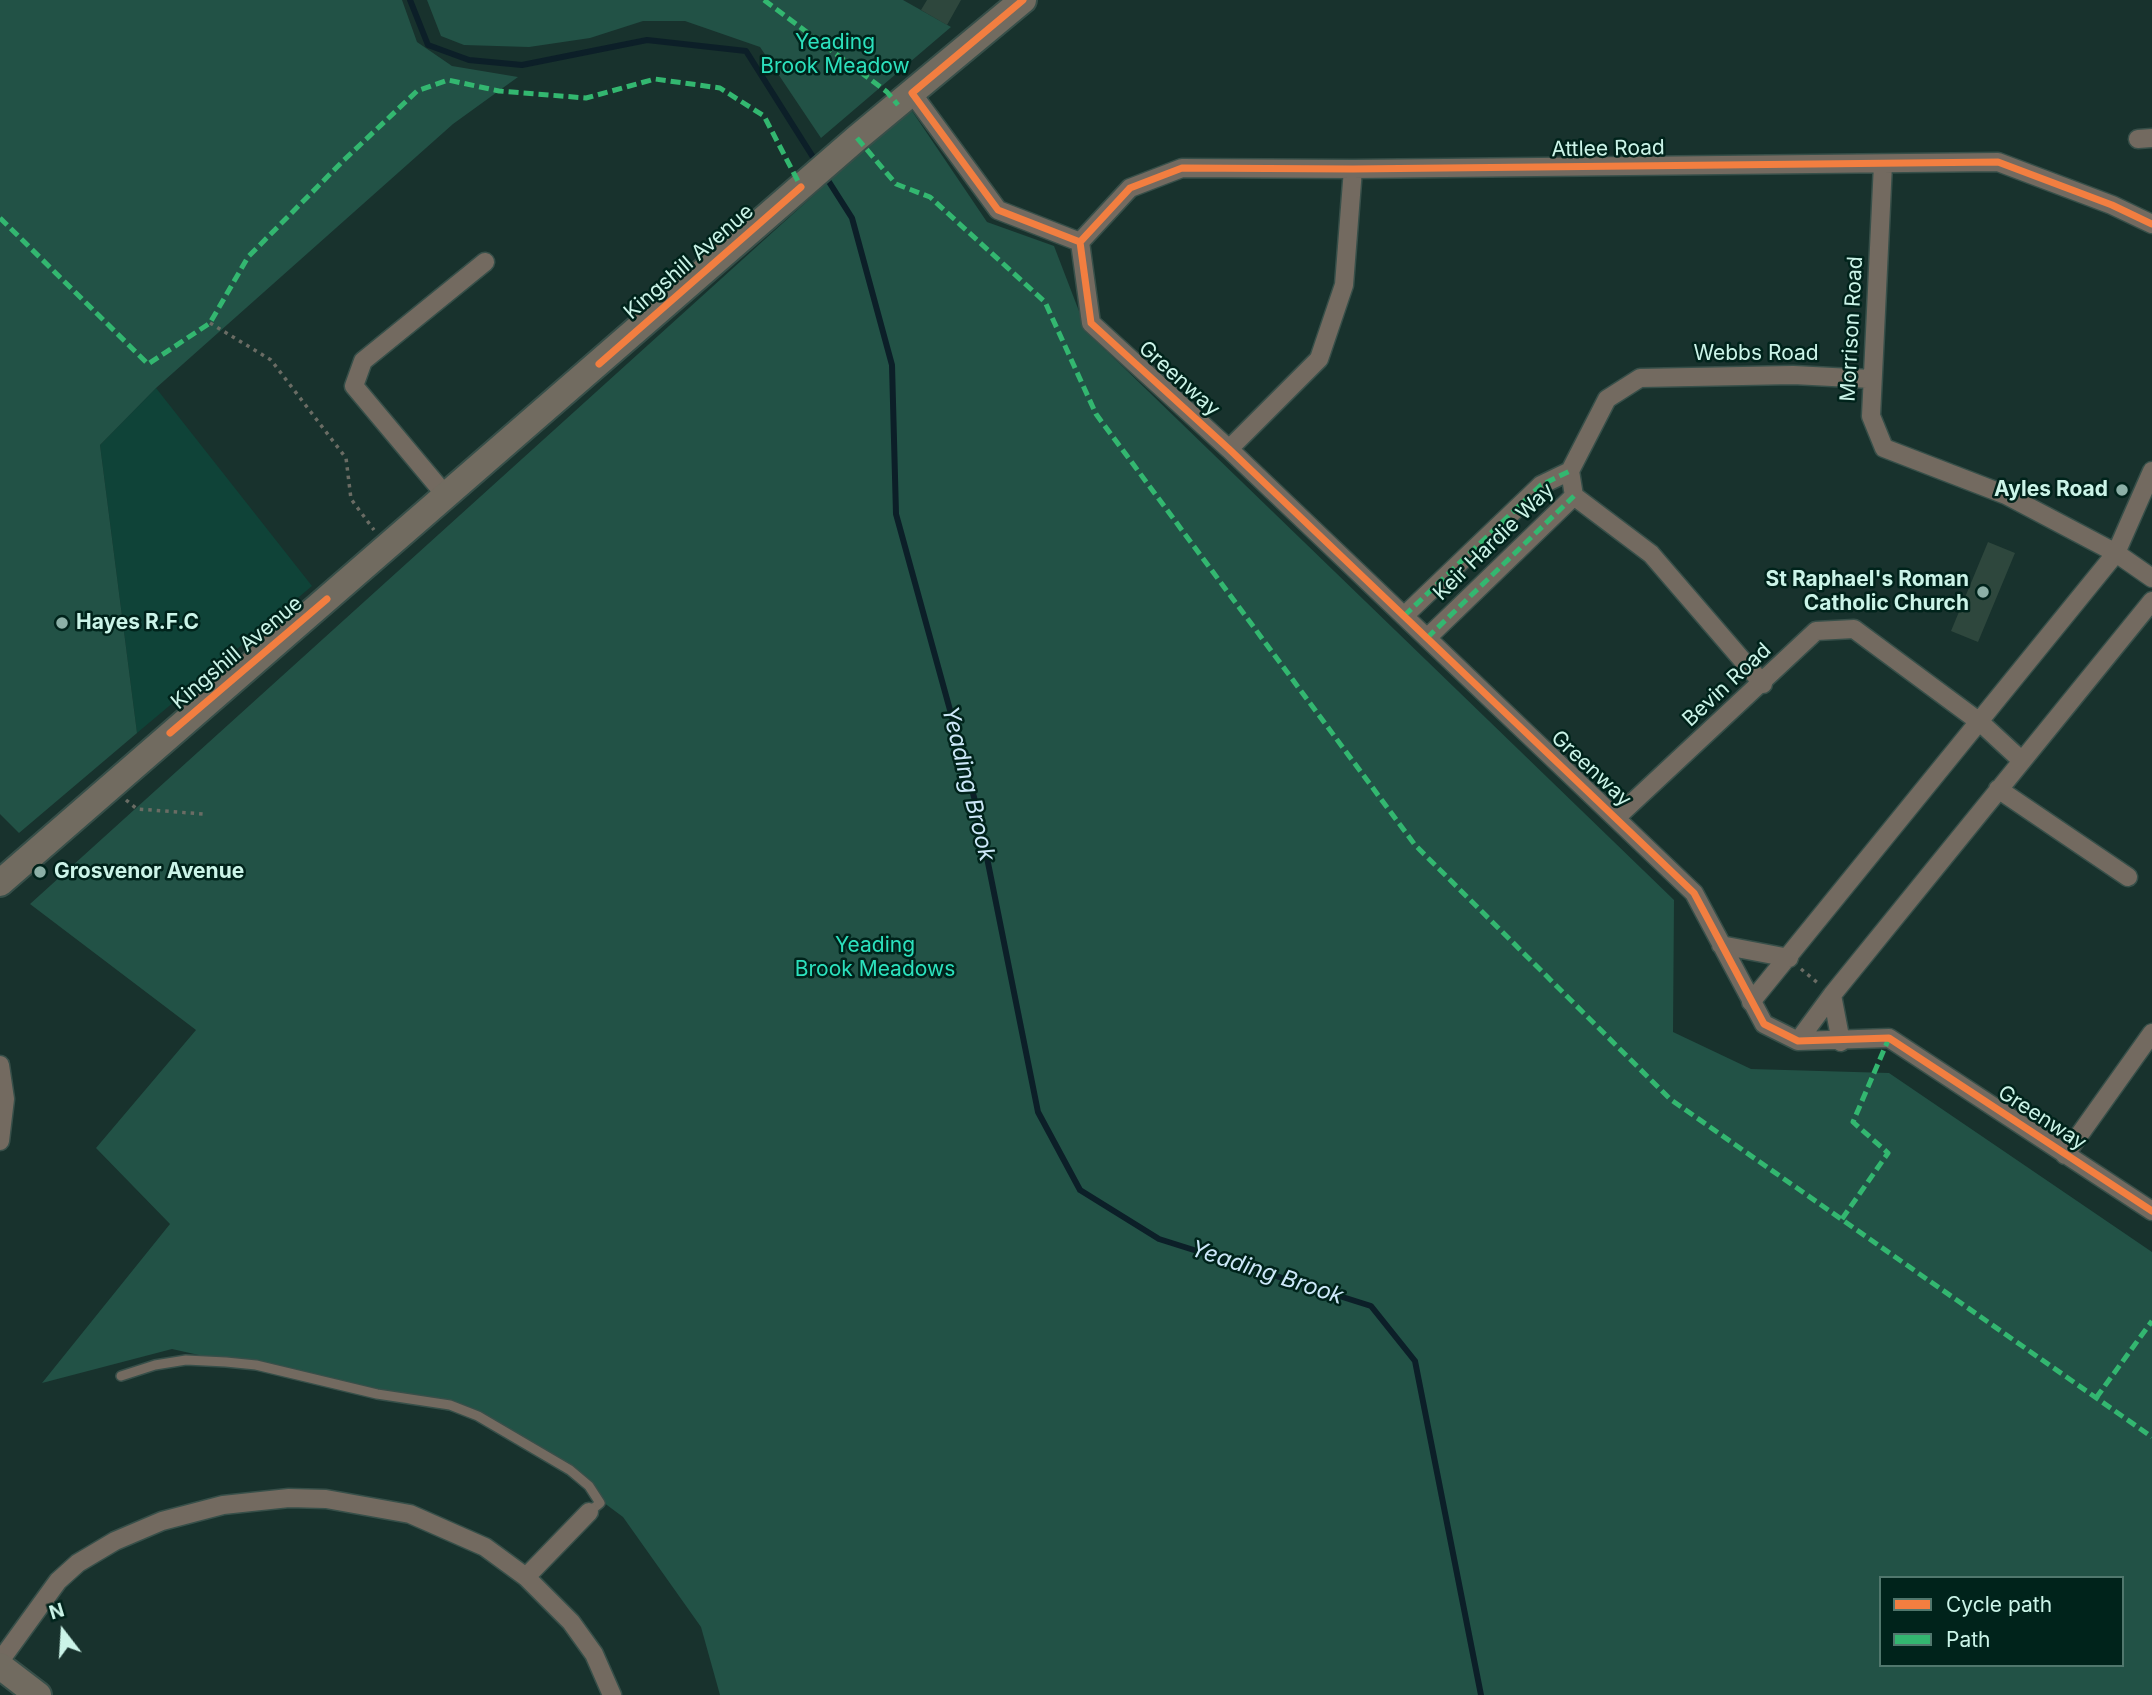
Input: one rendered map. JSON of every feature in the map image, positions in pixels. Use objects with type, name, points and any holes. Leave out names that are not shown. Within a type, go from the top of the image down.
[{"type":"street","name":"Kingshill Avenue","points":[[0,883],[107,787],[447,498],[841,152],[1023,0]]},
{"type":"street","points":[[912,93],[998,211],[1080,242]]},
{"type":"street","name":"Attlee Road","points":[[1080,242],[1130,188],[1182,168],[1353,169],[1998,162],[2112,205],[2152,224]]},
{"type":"street","name":"Morrison Road","points":[[1882,164],[1871,416],[1884,448],[2006,495],[2116,553],[2152,578]]},
{"type":"street","points":[[1229,449],[1319,359],[1344,285],[1353,169]]},
{"type":"street","name":"Greenway","points":[[1080,242],[1091,323],[1229,449],[1694,893],[1764,1024],[1798,1041],[1841,1042],[1889,1038],[2152,1211]]},
{"type":"street","points":[[447,498],[354,386],[363,361],[485,262]]},
{"type":"street","name":"Webbs Road","points":[[1640,377],[1793,374],[1872,379]]},
{"type":"street","name":"Keir Hardie Way","points":[[1427,638],[1574,496],[1570,471],[1607,399],[1640,377]]},
{"type":"street","name":"Keir Hardie Way","points":[[1404,616],[1541,485],[1570,471]]},
{"type":"street","points":[[1751,1002],[1981,723],[2116,553],[2152,471]]},
{"type":"street","points":[[1574,496],[1651,554],[1763,684]]},
{"type":"street","points":[[1798,1041],[1832,995],[2152,601]]},
{"type":"street","name":"Bevin Road","points":[[1617,817],[1763,684],[1816,631],[1854,629],[1981,723],[2021,761]]},
{"type":"street","points":[[1998,789],[2128,877]]},
{"type":"street","points":[[1721,945],[1789,958]]},
{"type":"street","points":[[1832,995],[1841,1042]]},
{"type":"street","points":[[2066,1155],[2152,1033]]},
{"type":"street","points":[[0,1065],[5,1099],[0,1141]]},
{"type":"street","points":[[0,1661],[58,1581],[93,1553],[162,1521],[234,1504],[289,1498],[326,1499],[401,1512],[460,1535],[485,1548],[526,1577],[582,1636],[612,1695]]},
{"type":"street","points":[[526,1577],[589,1513]]},
{"type":"street","points":[[0,1666],[38,1695]]},
{"type":"lane","points":[[121,1376],[155,1365],[186,1360],[226,1362],[256,1365],[377,1394],[450,1405],[478,1416],[570,1470],[589,1486],[600,1503],[589,1513]]},
{"type":"path","points":[[210,323],[271,360],[308,407],[346,458],[351,499],[387,548]]},
{"type":"path","points":[[107,787],[137,809],[204,814]]},
{"type":"path","points":[[1789,958],[1832,995]]},
{"type":"shaded area","points":[[156,388],[312,586],[137,733],[100,445]]},
{"type":"green space","points":[[0,0],[402,0],[417,42],[452,66],[518,77],[453,124],[156,388],[100,445],[137,733],[19,833],[0,814]]},
{"type":"green space","name":"Yeading Brook Meadow","points":[[427,0],[903,0],[951,27],[821,138],[760,47],[685,21],[643,21],[590,38],[529,47],[464,45],[441,36]]},
{"type":"green space","name":"Yeading Brook Meadows","points":[[910,108],[987,222],[1054,246],[1087,332],[1674,900],[1673,1032],[1751,1069],[1889,1073],[2152,1252],[2152,1695],[720,1695],[701,1627],[623,1517],[494,1421],[172,1349],[42,1383],[170,1224],[96,1148],[196,1030],[30,904]]},
{"type":"building","points":[[927,0],[961,0],[947,25],[921,10]]},
{"type":"building","name":"St Raphael's Roman Catholic Church","points":[[1988,542],[2015,553],[1978,642],[1951,631]]},
{"type":"waterway","name":"Yeading Brook","points":[[410,0],[428,45],[469,60],[522,65],[647,40],[746,51],[818,165]]},
{"type":"waterway","name":"Yeading Brook","points":[[824,174],[852,218],[892,365],[896,514],[977,808],[1038,1112],[1080,1190],[1159,1239],[1371,1306],[1415,1361],[1481,1695]]},
{"type":"marked path","points":[[764,0],[887,92],[898,105]]},
{"type":"marked path","points":[[0,218],[148,364],[210,323],[248,257],[343,161],[417,91],[448,80],[499,91],[586,98],[655,79],[720,88],[764,116],[801,187]]},
{"type":"marked path","points":[[857,138],[896,184],[930,197],[1045,302],[1096,414],[1415,845],[1670,1099],[2152,1437]]},
{"type":"marked path","points":[[1404,616],[1541,485],[1570,471]]},
{"type":"marked path","points":[[1427,638],[1574,496]]},
{"type":"marked path","points":[[1842,1219],[1888,1153],[1853,1122],[1889,1038]]},
{"type":"marked path","points":[[2096,1398],[2152,1321]]},
{"type":"cycle path","points":[[1023,0],[912,93],[998,210],[1080,242]]},
{"type":"cycle path","points":[[1080,242],[1130,188],[1182,168],[1353,169],[1998,162],[2112,205],[2152,224]]},
{"type":"cycle path","points":[[599,364],[801,187]]},
{"type":"cycle path","points":[[1080,242],[1091,323],[1229,449],[1694,893],[1764,1024],[1798,1041],[1889,1038],[2152,1211]]},
{"type":"cycle path","points":[[170,733],[327,599]]},
{"type":"place","name":"Ayles Road","points":[[2122,490]]},
{"type":"place","name":"St Raphael's Roman Catholic Church","points":[[1983,592]]},
{"type":"place","name":"Hayes R.F.C","points":[[62,623]]},
{"type":"place","name":"Grosvenor Avenue","points":[[40,872]]}]
